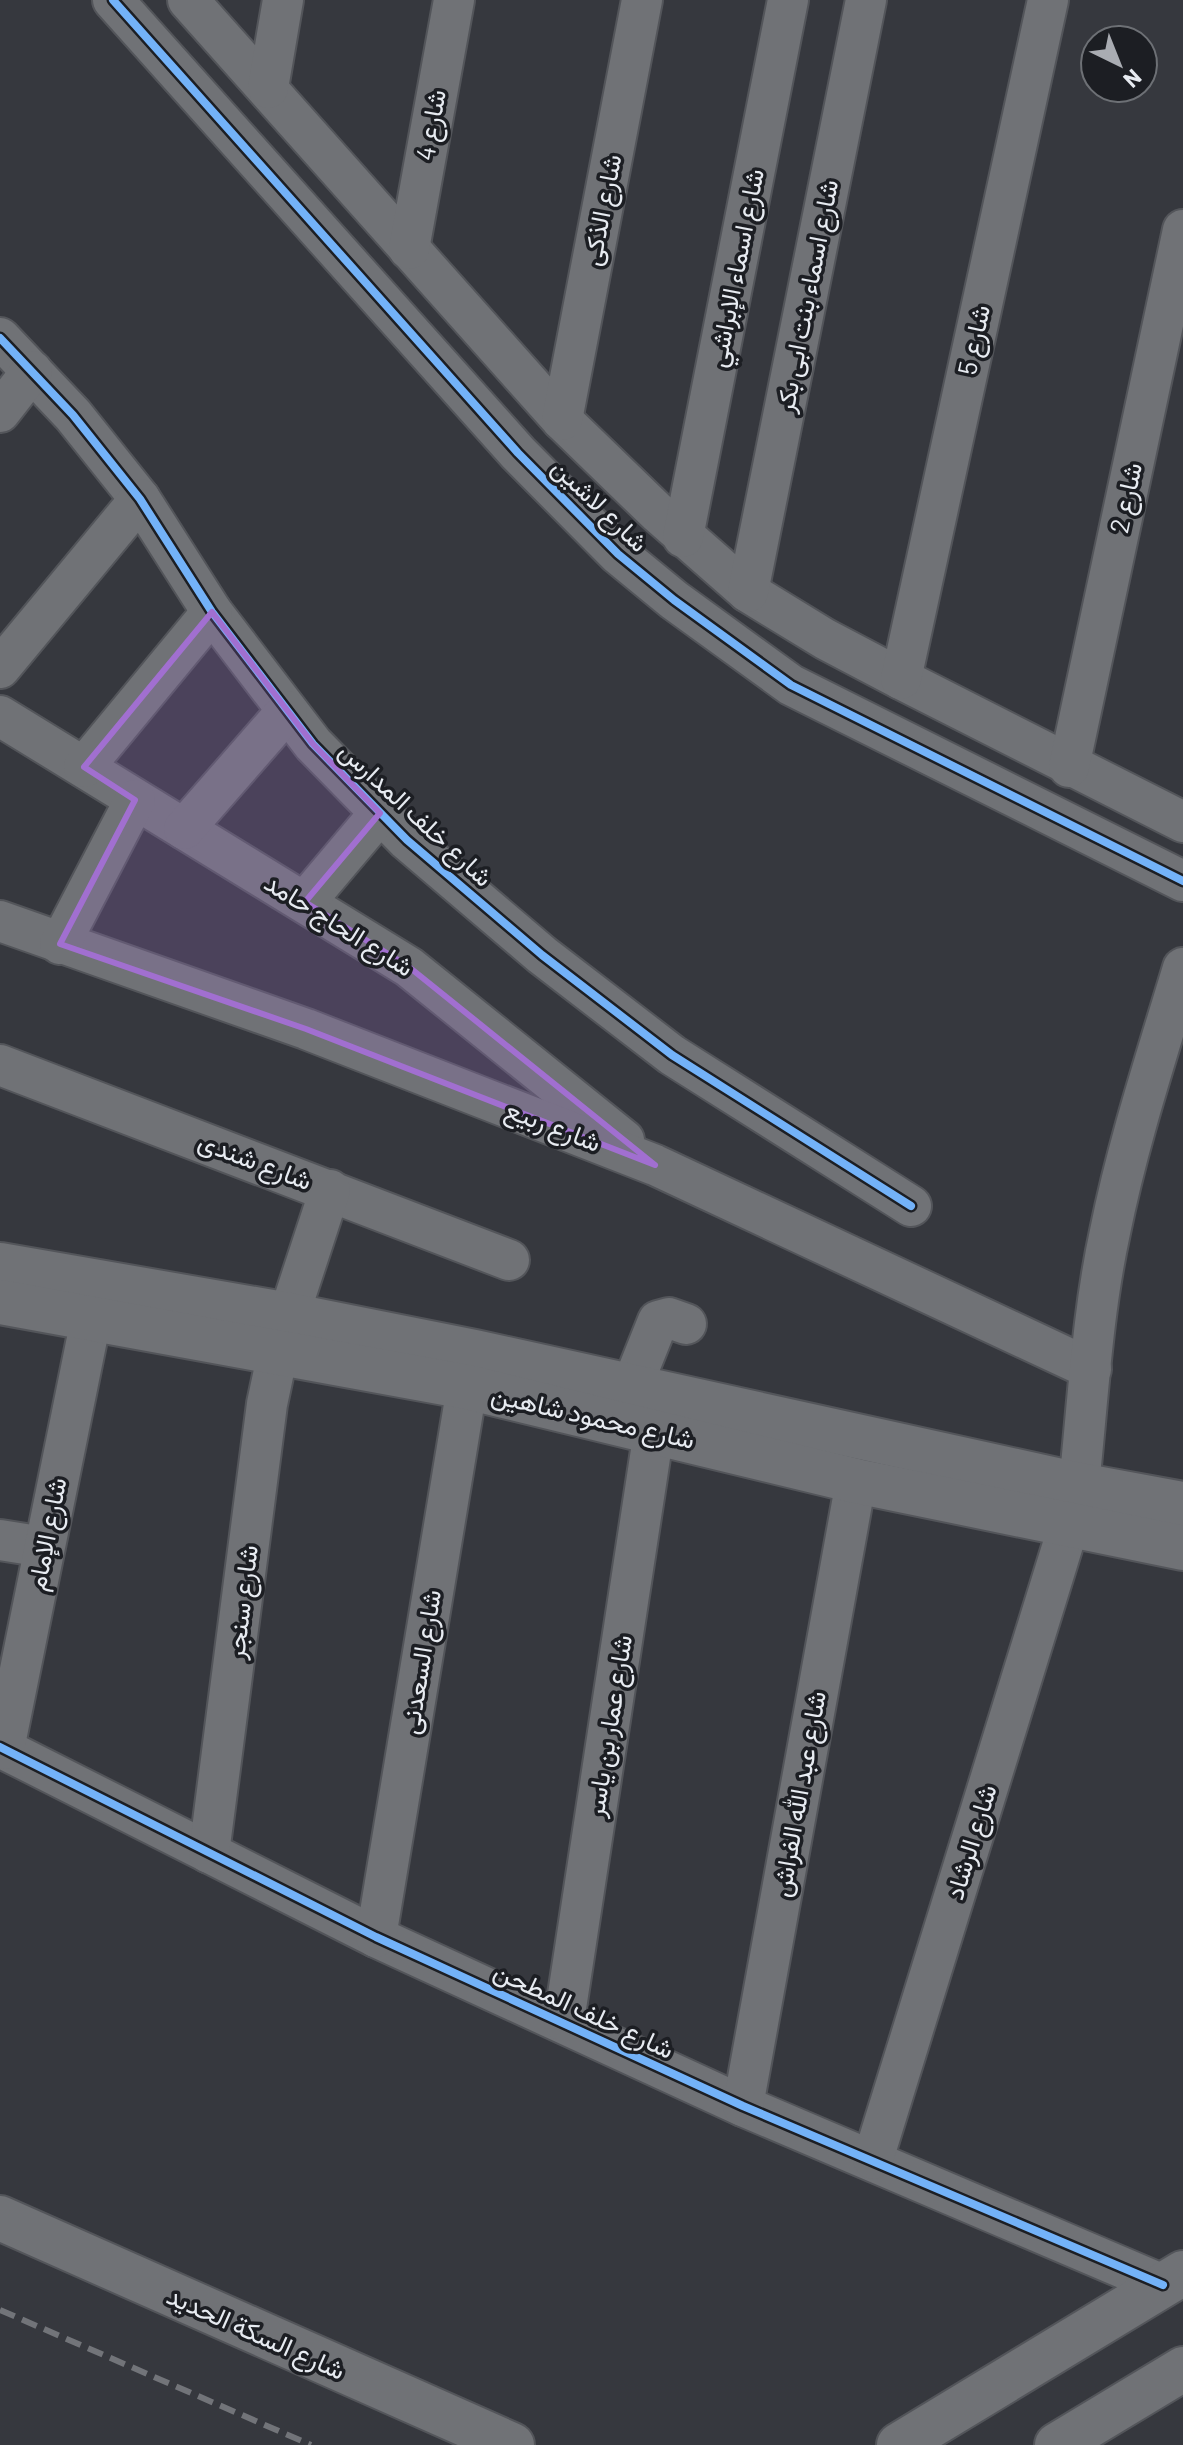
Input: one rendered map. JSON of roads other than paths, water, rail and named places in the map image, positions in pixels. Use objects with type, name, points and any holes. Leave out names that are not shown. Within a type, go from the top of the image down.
[{"type":"main road","name":"شارع محمود شاهين","points":[[0,1265],[284,1333],[467,1387],[856,1481],[1074,1505],[1183,1504]]},
{"type":"main road","name":"شارع محمود شاهين","points":[[0,1302],[91,1319],[284,1333],[632,1386],[1074,1505],[1183,1548]]},
{"type":"main road","name":"شارع السكة الحديد","points":[[0,2218],[512,2445]]},
{"type":"main road","points":[[899,2445],[1173,2279]]},
{"type":"main road","points":[[1057,2445],[1183,2369]]},
{"type":"street","name":"شارع لاشين","points":[[113,0],[518,453],[618,554],[731,645],[791,685],[1183,881]]},
{"type":"street","name":"شارع لاشين","points":[[188,0],[562,420],[670,525],[748,592],[825,639],[1069,767],[1183,822]]},
{"type":"street","points":[[268,88],[283,0]]},
{"type":"street","name":"شارع 4","points":[[409,249],[454,0]]},
{"type":"street","name":"شارع الذكى","points":[[562,420],[642,0]]},
{"type":"street","name":"شارع اسماء الإبراشي","points":[[670,525],[788,0]]},
{"type":"street","name":"شارع اسماء بنت ابى بكر","points":[[748,592],[866,0]]},
{"type":"street","name":"شارع 5","points":[[901,679],[1048,0]]},
{"type":"street","name":"شارع 2","points":[[1069,767],[1183,230]]},
{"type":"street","name":"شارع خلف المدارس","points":[[0,338],[32,371],[140,499],[212,612],[313,744],[407,840],[542,955],[672,1055],[911,1206]]},
{"type":"street","points":[[0,412],[32,371]]},
{"type":"street","points":[[0,668],[140,499]]},
{"type":"street","points":[[618,554],[670,525]]},
{"type":"street","points":[[84,767],[212,612]]},
{"type":"street","points":[[184,829],[287,711]]},
{"type":"street","name":"شارع الحاج حامد","points":[[0,716],[305,902],[445,994],[655,1165]]},
{"type":"street","points":[[60,944],[135,800]]},
{"type":"street","points":[[305,902],[380,813]]},
{"type":"street","name":"شارع ربيع","points":[[0,921],[306,1029],[655,1165],[1091,1369]]},
{"type":"street","name":"شارع الرشاد","points":[[873,2159],[1074,1505],[1100,1287],[1125,1166],[1183,968]]},
{"type":"street","name":"شارع شندى","points":[[0,1065],[509,1260]]},
{"type":"street","name":"شارع سنجر","points":[[209,1853],[267,1404],[284,1333],[330,1190]]},
{"type":"street","points":[[632,1386],[658,1321],[669,1318],[686,1324]]},
{"type":"street","name":"شارع الإمام","points":[[2,1748],[91,1319]]},
{"type":"street","name":"شارع السعدنى","points":[[376,1937],[467,1387]]},
{"type":"street","name":"شارع عمار بن ياسر","points":[[564,2021],[654,1431]]},
{"type":"street","name":"شارع عبد الله الفراش","points":[[743,2106],[856,1481]]},
{"type":"street","points":[[0,1540],[44,1547]]},
{"type":"street","name":"شارع خلف المطحن","points":[[2,1748],[376,1937],[743,2106],[1173,2279]]},
{"type":"railway","points":[[0,2310],[311,2445]]}]
